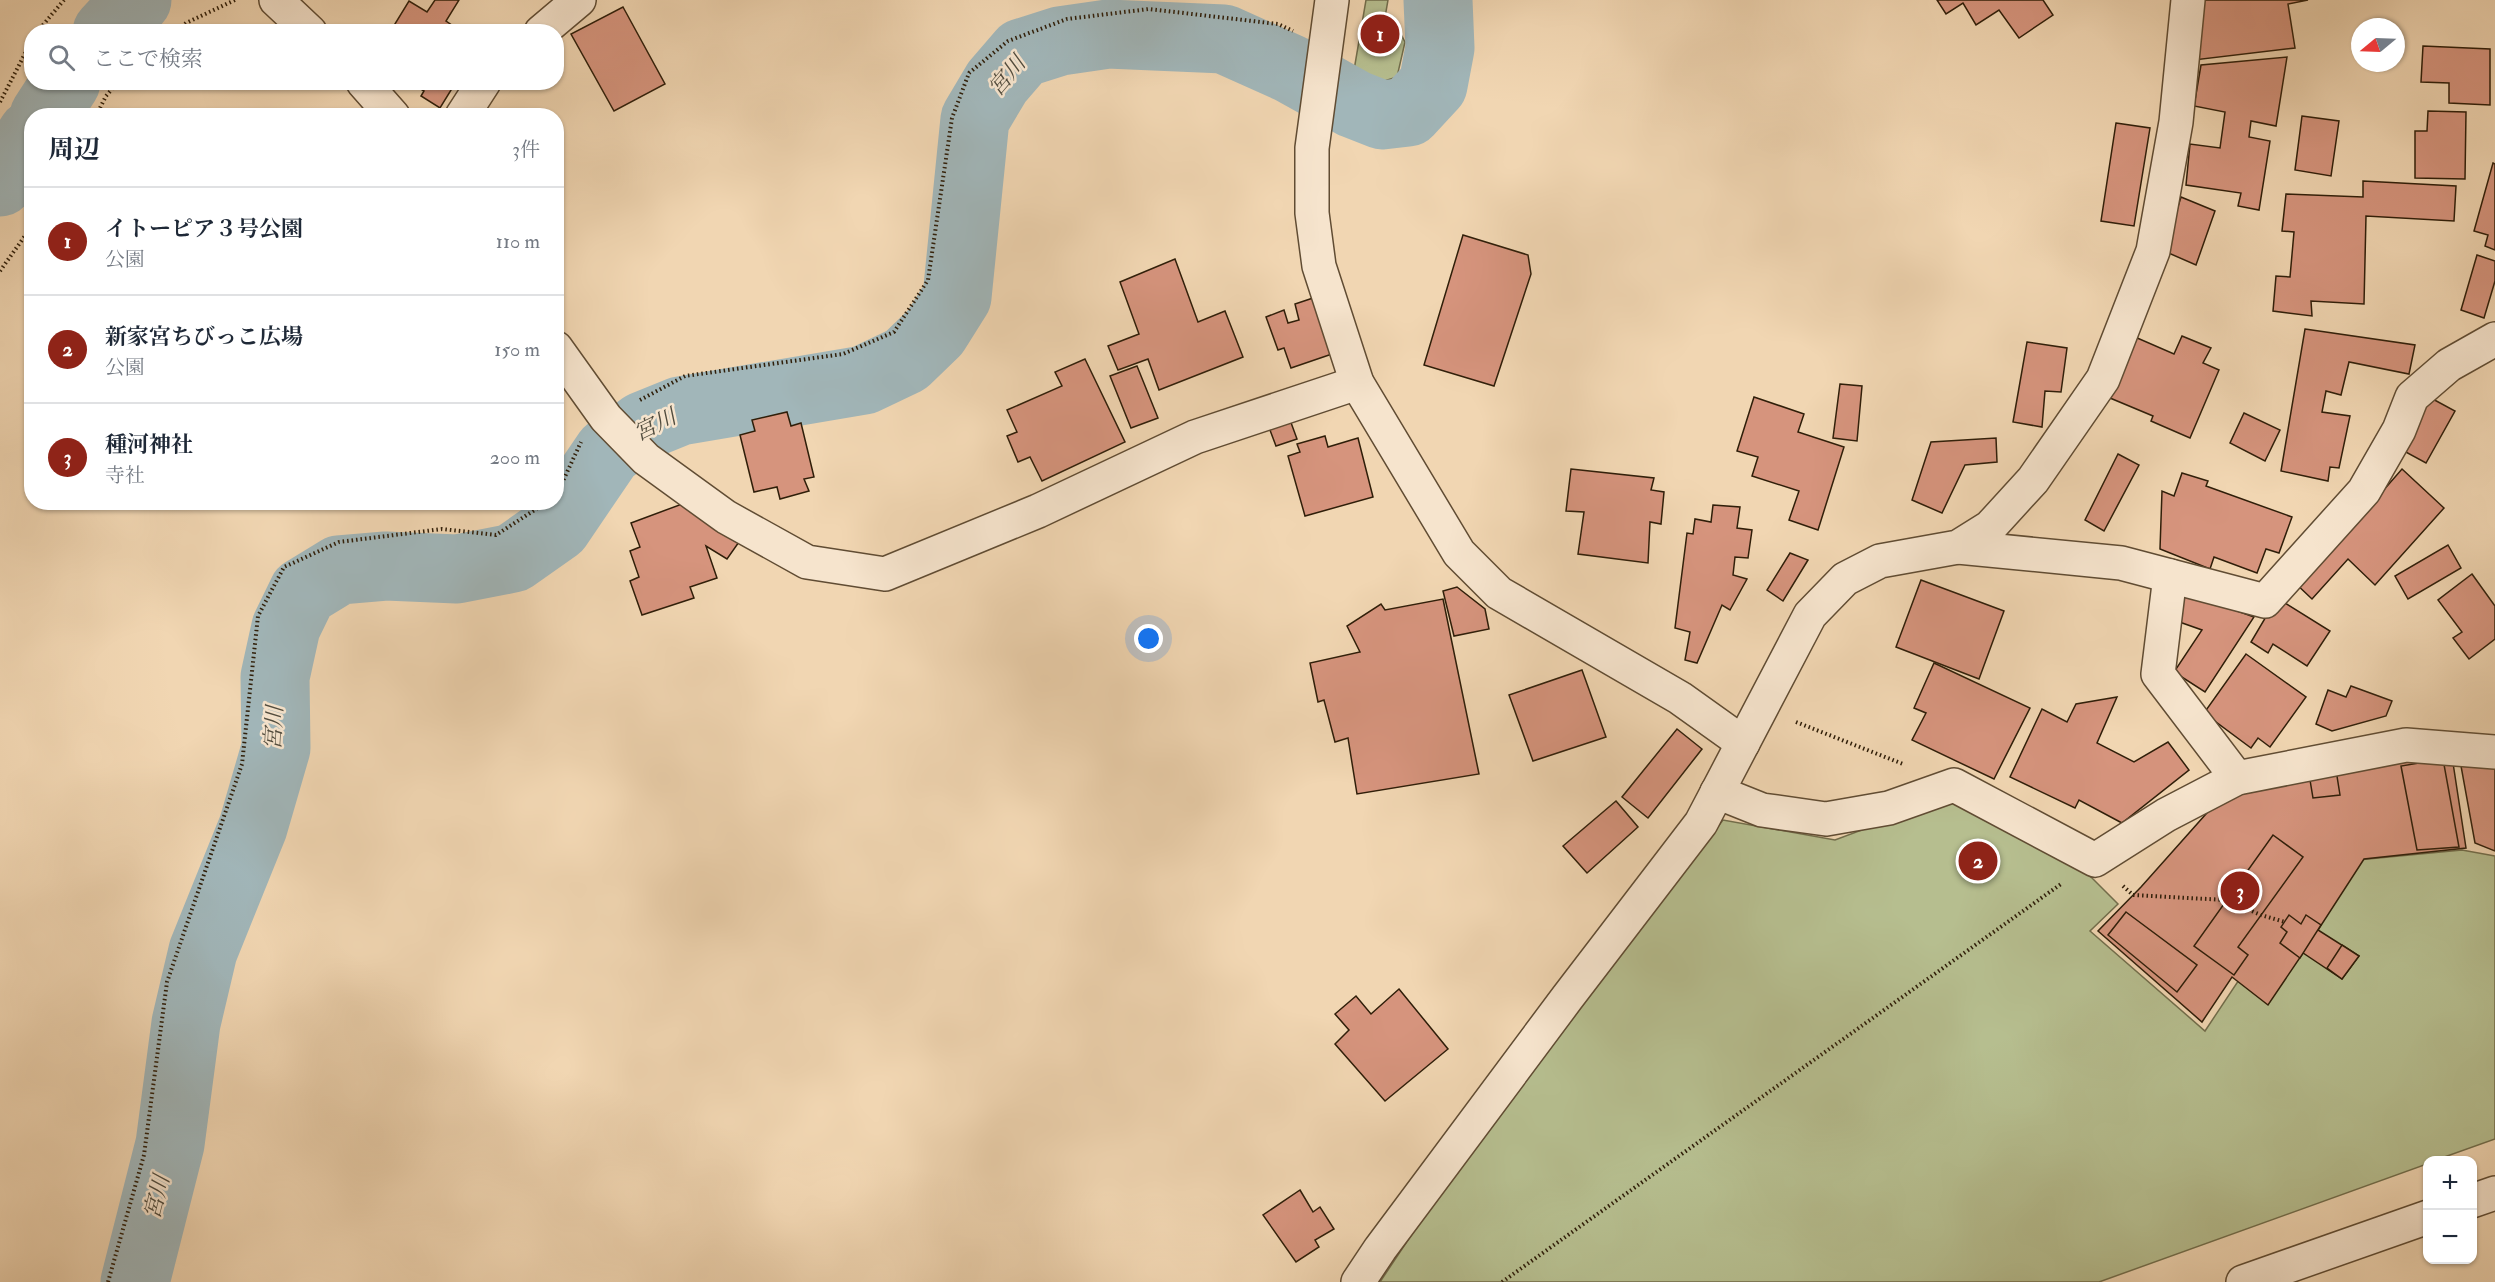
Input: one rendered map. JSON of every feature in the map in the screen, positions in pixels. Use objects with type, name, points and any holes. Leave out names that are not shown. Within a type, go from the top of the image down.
[{"type":"street","points":[[276,0],[302,24]]},
{"type":"street","points":[[550,24],[579,0]]},
{"type":"street","points":[[1332,0],[1327,49],[1311,148],[1312,213],[1320,266],[1358,382],[1459,553],[1499,593],[1680,699],[1743,743]]},
{"type":"street","points":[[1958,547],[1990,527],[2033,480],[2103,379],[2153,251],[2176,122],[2188,0]]},
{"type":"street","points":[[370,90],[386,108]]},
{"type":"street","points":[[467,108],[479,90]]},
{"type":"street","points":[[1358,1282],[1380,1249],[1567,998],[1701,823],[1810,615],[1845,579],[1880,561],[1958,547],[2121,562],[2265,601],[2364,490],[2399,430],[2412,397],[2449,365],[2495,339]]},
{"type":"street","points":[[564,359],[606,418],[646,459],[726,517],[807,562],[885,574],[1038,511],[1195,437],[1358,382]]},
{"type":"street","points":[[2170,576],[2158,674],[2237,778]]},
{"type":"street","points":[[1718,792],[1762,810],[1826,819],[1890,808],[1954,785],[2095,860],[2166,815],[2237,778],[2406,745],[2495,752]]},
{"type":"street","points":[[2477,1199],[2495,1193]]},
{"type":"street","points":[[2242,1282],[2423,1218]]},
{"type":"path","points":[[44,24],[64,0]]},
{"type":"path","points":[[185,24],[235,0]]},
{"type":"path","points":[[564,479],[584,436],[606,418],[685,376],[843,354],[894,332],[928,280],[952,118],[969,73],[1008,41],[1067,19],[1149,9],[1278,24],[1327,49]]},
{"type":"path","points":[[0,102],[24,56]]},
{"type":"path","points":[[100,108],[111,90]]},
{"type":"path","points":[[0,271],[24,237]]},
{"type":"path","points":[[108,1282],[144,1155],[167,982],[242,764],[258,616],[284,567],[339,542],[442,530],[496,535],[535,510]]},
{"type":"path","points":[[1762,708],[1954,785]]},
{"type":"path","points":[[1502,1282],[2095,860]]},
{"type":"path","points":[[2133,895],[2226,900],[2284,922]]},
{"type":"green space","points":[[1366,0],[1388,0],[1384,23],[1396,25],[1405,42],[1397,77],[1381,82],[1353,76]]},
{"type":"green space","points":[[1950,797],[2071,857],[2118,904],[2090,931],[2205,1031],[2316,864],[2462,850],[2495,856],[2495,1139],[2447,1156],[2423,1156],[2423,1165],[2099,1282],[1380,1282],[1432,1204],[1723,820],[1835,840]]},
{"type":"building","points":[[435,0],[459,0],[446,21],[450,24],[395,24],[409,1],[427,12]]},
{"type":"building","points":[[1937,0],[2043,0],[2053,15],[2019,38],[1999,10],[1976,25],[1963,3],[1946,14]]},
{"type":"building","points":[[2203,0],[2308,0],[2288,4],[2295,48],[2194,60]]},
{"type":"building","points":[[623,7],[665,84],[614,111],[571,34]]},
{"type":"building","points":[[2423,46],[2490,49],[2490,105],[2449,103],[2449,83],[2421,82]]},
{"type":"building","points":[[2287,57],[2276,126],[2251,121],[2249,137],[2270,141],[2259,210],[2238,206],[2241,193],[2186,185],[2190,144],[2220,148],[2225,112],[2194,106],[2201,65]]},
{"type":"building","points":[[422,90],[451,90],[440,108],[421,96]]},
{"type":"building","points":[[2428,111],[2466,112],[2465,179],[2415,178],[2415,131],[2427,131]]},
{"type":"building","points":[[2302,116],[2339,121],[2331,176],[2295,170]]},
{"type":"building","points":[[2116,123],[2150,128],[2134,226],[2101,221]]},
{"type":"building","points":[[2493,163],[2495,164],[2495,250],[2485,246],[2488,235],[2474,231]]},
{"type":"building","points":[[2363,181],[2456,186],[2454,221],[2366,216],[2364,304],[2311,301],[2312,316],[2273,311],[2276,276],[2290,277],[2294,232],[2282,231],[2286,194],[2363,197]]},
{"type":"building","points":[[2181,197],[2215,211],[2196,265],[2164,251]]},
{"type":"building","points":[[1463,235],[1528,255],[1531,274],[1494,386],[1424,365]]},
{"type":"building","points":[[2477,255],[2495,261],[2495,281],[2484,318],[2461,310]]},
{"type":"building","points":[[1175,259],[1198,322],[1225,311],[1243,357],[1159,390],[1148,359],[1118,370],[1108,346],[1139,334],[1120,282]]},
{"type":"building","points":[[1313,298],[1332,354],[1291,368],[1284,348],[1278,350],[1266,317],[1284,310],[1288,323],[1299,320],[1295,304]]},
{"type":"building","points":[[2305,329],[2415,345],[2409,374],[2349,362],[2341,395],[2326,391],[2322,412],[2350,416],[2339,468],[2330,467],[2328,481],[2281,471]]},
{"type":"building","points":[[2182,336],[2211,348],[2203,363],[2219,370],[2190,438],[2151,421],[2153,416],[2110,398],[2135,337],[2174,354]]},
{"type":"building","points":[[2027,342],[2067,348],[2061,392],[2045,391],[2042,427],[2013,422]]},
{"type":"building","points":[[1085,359],[1125,442],[1042,481],[1030,457],[1018,462],[1007,436],[1017,432],[1007,410],[1062,386],[1055,372]]},
{"type":"building","points":[[1137,366],[1158,418],[1131,428],[1110,376]]},
{"type":"building","points":[[1840,384],[1862,386],[1857,441],[1833,438]]},
{"type":"building","points":[[1754,397],[1804,414],[1798,432],[1844,447],[1818,530],[1789,520],[1799,491],[1752,476],[1758,457],[1737,451]]},
{"type":"building","points":[[2429,397],[2455,411],[2426,463],[2402,450]]},
{"type":"building","points":[[1286,409],[1297,439],[1276,446],[1265,417]]},
{"type":"building","points":[[787,412],[791,426],[801,423],[814,477],[804,479],[809,491],[780,499],[777,487],[754,492],[740,435],[755,431],[752,420]]},
{"type":"building","points":[[2244,413],[2280,430],[2265,461],[2230,443]]},
{"type":"building","points":[[1325,436],[1328,447],[1358,438],[1373,497],[1305,516],[1288,456],[1300,452],[1297,444]]},
{"type":"building","points":[[1996,438],[1997,462],[1965,465],[1942,513],[1912,500],[1931,442]]},
{"type":"building","points":[[2118,454],[2139,465],[2104,531],[2085,520]]},
{"type":"building","points":[[1571,469],[1654,478],[1651,490],[1664,492],[1661,524],[1650,522],[1648,563],[1578,554],[1584,512],[1566,511]]},
{"type":"building","points":[[2402,469],[2444,508],[2375,585],[2348,559],[2312,599],[2292,580],[2368,508]]},
{"type":"building","points":[[2182,473],[2208,481],[2206,486],[2292,517],[2279,553],[2266,549],[2257,573],[2214,557],[2210,569],[2160,549],[2162,491],[2174,496]]},
{"type":"building","points":[[682,504],[739,542],[727,559],[706,546],[717,578],[690,587],[694,598],[642,615],[630,581],[639,577],[630,551],[640,547],[631,523]]},
{"type":"building","points":[[1713,505],[1740,507],[1737,528],[1752,530],[1748,558],[1735,557],[1733,575],[1747,579],[1730,610],[1722,605],[1697,663],[1685,660],[1690,632],[1675,628],[1687,533],[1693,534],[1695,519],[1711,522]]},
{"type":"building","points":[[2448,545],[2461,568],[2408,599],[2395,576]]},
{"type":"building","points":[[1790,553],[1808,560],[1783,601],[1767,590]]},
{"type":"building","points":[[2472,574],[2495,606],[2495,639],[2469,659],[2453,638],[2462,632],[2438,600]]},
{"type":"building","points":[[1921,580],[2004,611],[1979,679],[1896,647]]},
{"type":"building","points":[[1457,587],[1485,609],[1489,629],[1454,636],[1443,591]]},
{"type":"building","points":[[2174,588],[2254,617],[2205,692],[2174,672],[2202,630],[2168,618]]},
{"type":"building","points":[[2277,598],[2330,631],[2307,666],[2273,644],[2268,653],[2251,642]]},
{"type":"building","points":[[1443,599],[1479,774],[1357,794],[1348,738],[1335,742],[1324,700],[1318,702],[1310,663],[1360,652],[1347,626],[1381,604],[1385,610]]},
{"type":"building","points":[[2246,654],[2306,697],[2270,747],[2258,738],[2251,748],[2204,713]]},
{"type":"building","points":[[1934,663],[2030,708],[1994,779],[1912,740],[1926,713],[1914,708]]},
{"type":"building","points":[[1582,670],[1606,737],[1533,761],[1509,695]]},
{"type":"building","points":[[2351,686],[2392,701],[2386,716],[2332,731],[2316,724],[2328,690],[2346,697]]},
{"type":"building","points":[[2117,697],[2097,743],[2134,762],[2168,742],[2189,770],[2122,823],[2079,800],[2075,808],[2010,777],[2042,709],[2067,722],[2076,704]]},
{"type":"building","points":[[1677,729],[1702,749],[1648,818],[1622,797]]},
{"type":"building","points":[[2434,752],[2453,763],[2466,848],[2364,859],[2318,930],[2359,956],[2342,979],[2303,953],[2268,1005],[2232,977],[2202,1022],[2098,931],[2141,887],[2222,796]]},
{"type":"building","points":[[2443,759],[2459,847],[2417,850],[2401,766]]},
{"type":"building","points":[[2495,764],[2495,851],[2475,843],[2461,766]]},
{"type":"building","points":[[2336,770],[2340,795],[2313,798],[2309,774]]},
{"type":"building","points":[[1616,801],[1638,827],[1587,873],[1563,846]]},
{"type":"building","points":[[2273,835],[2303,857],[2238,947],[2248,955],[2234,975],[2194,946]]},
{"type":"building","points":[[2126,912],[2197,965],[2177,992],[2108,935]]},
{"type":"building","points":[[2289,915],[2301,924],[2306,915],[2321,925],[2300,958],[2280,943],[2287,932],[2281,927]]},
{"type":"building","points":[[2342,945],[2359,956],[2342,979],[2327,968]]},
{"type":"building","points":[[1399,989],[1448,1049],[1385,1101],[1335,1044],[1349,1030],[1335,1014],[1356,996],[1371,1014]]},
{"type":"building","points":[[1300,1190],[1313,1212],[1320,1207],[1334,1229],[1315,1240],[1319,1247],[1296,1262],[1263,1215]]},
{"type":"waterway","points":[[114,24],[137,0]]},
{"type":"waterway","name":"宮川","points":[[135,1282],[170,1144],[186,1023],[203,951],[253,827],[276,748],[275,677],[286,627],[303,592],[339,570],[386,566],[457,569],[513,558],[557,527],[608,452],[643,426],[680,411],[864,380],[906,360],[935,332],[957,297],[975,119],[997,82],[1022,53],[1060,41],[1108,34],[1224,39],[1291,69],[1354,104],[1382,115],[1408,112],[1433,85],[1440,48],[1438,0]]},
{"type":"waterway","points":[[49,108],[61,90]]},
{"type":"waterway","points":[[0,182],[24,146]]},
{"type":"place","name":"イトーピア３号公園","points":[[1380,34]]},
{"type":"place","name":"新家宮ちびっこ広場","points":[[1978,861]]},
{"type":"place","name":"種河神社","points":[[2240,891]]}]
